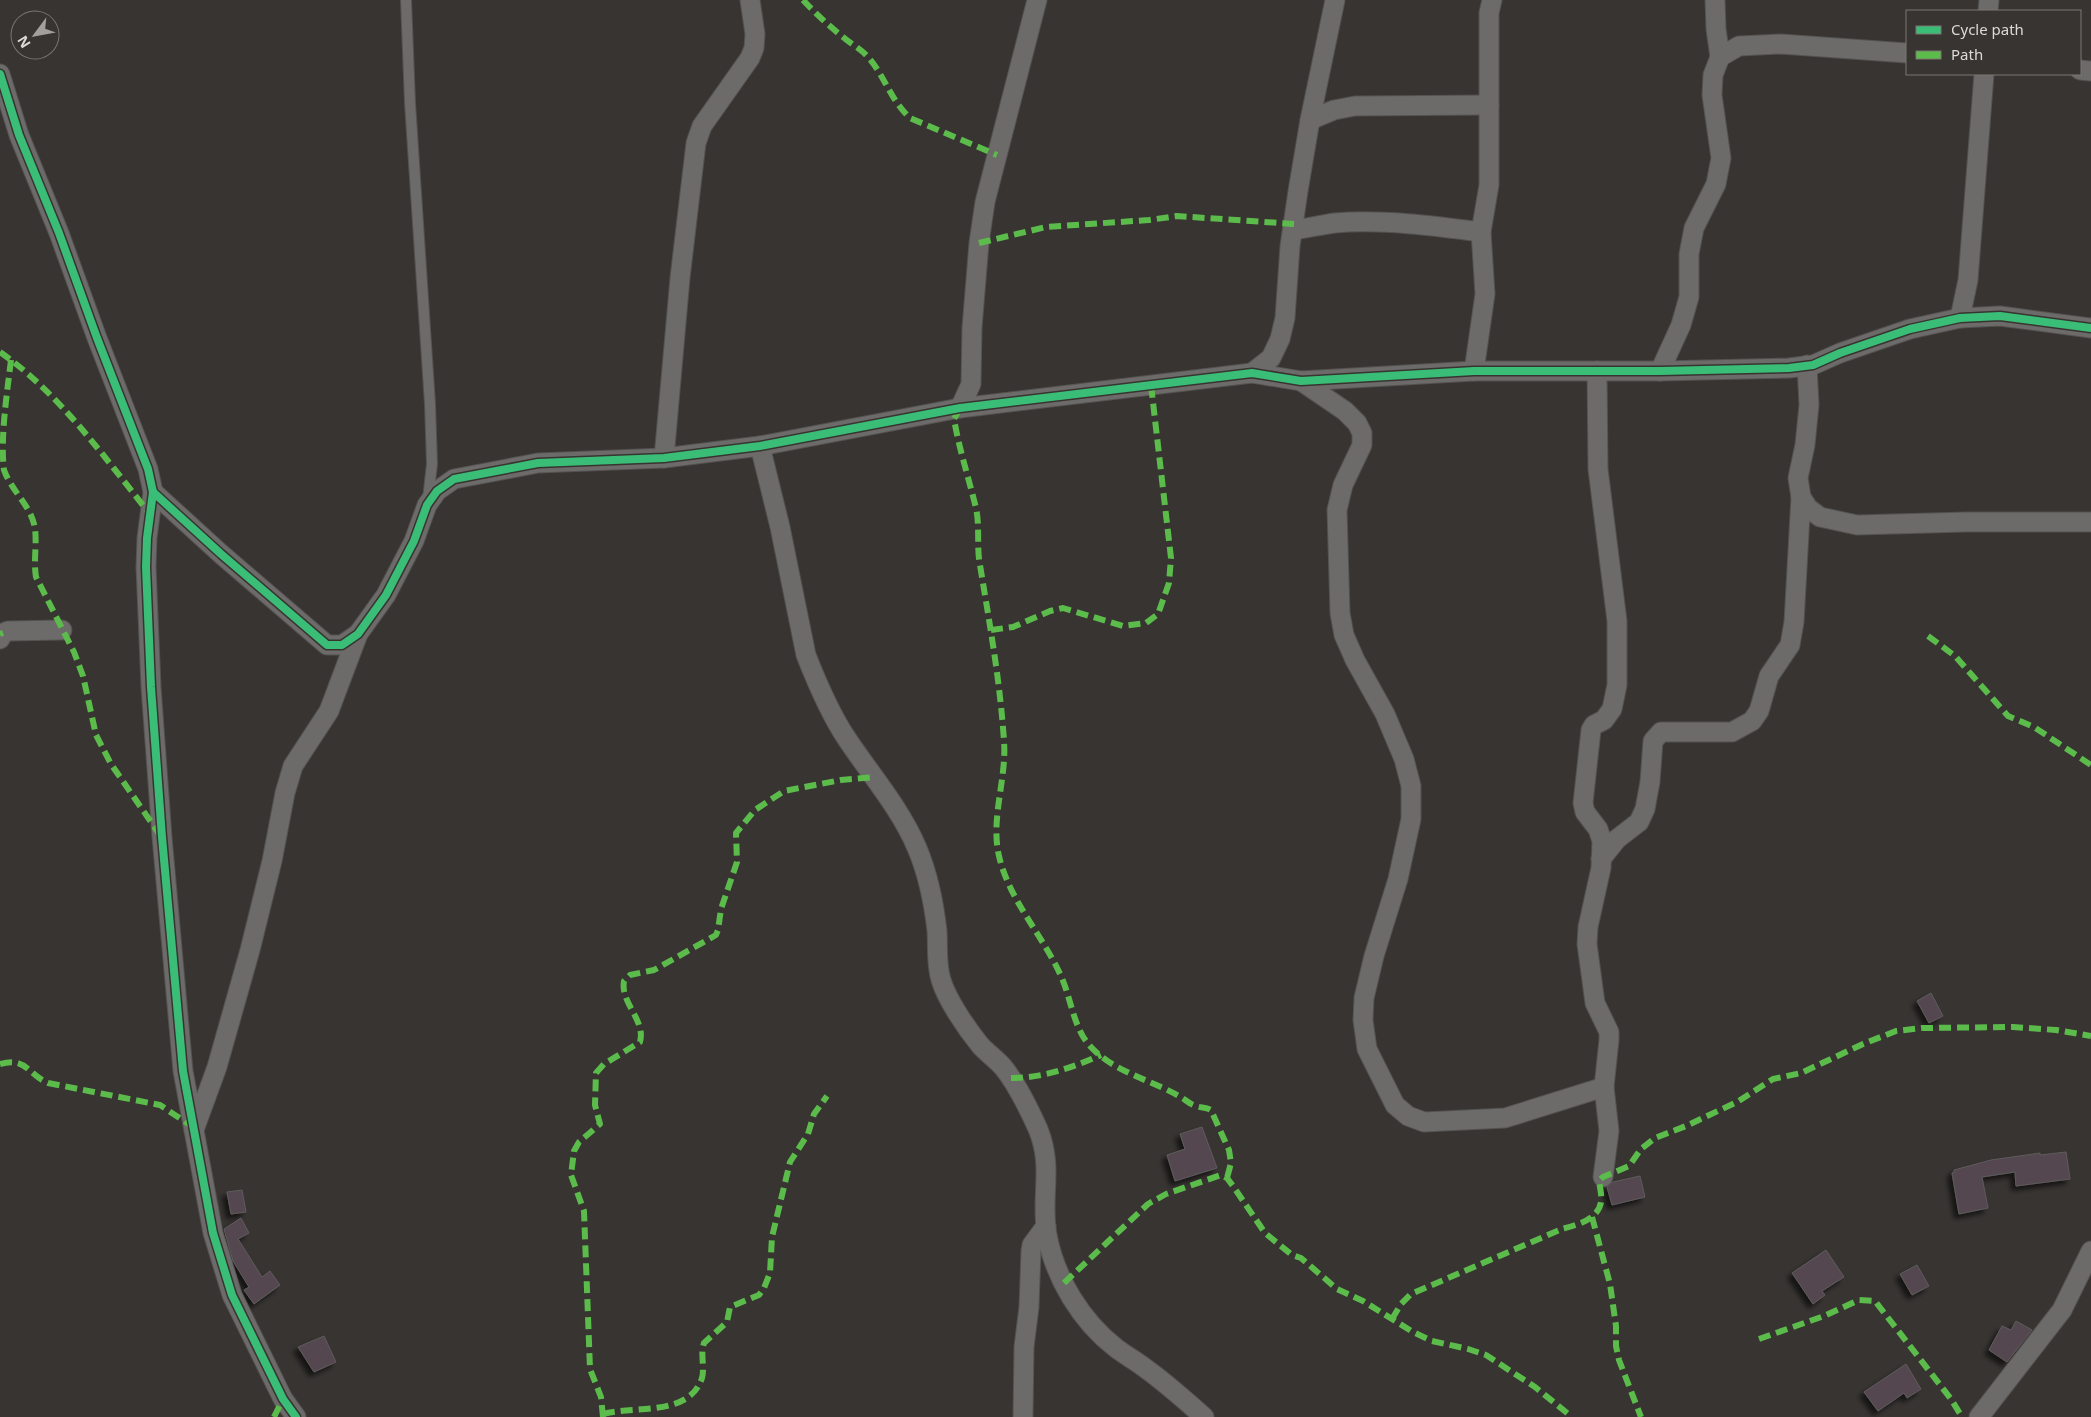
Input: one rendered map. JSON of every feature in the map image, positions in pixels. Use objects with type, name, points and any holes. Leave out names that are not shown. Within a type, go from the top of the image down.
[{"type":"street","points":[[664,458],[680,278],[696,143],[702,126],[750,58],[754,48],[750,0]]},
{"type":"street","points":[[960,408],[971,384],[972,328],[979,243],[985,202],[1037,0]]},
{"type":"street","points":[[1252,373],[1271,358],[1280,339],[1285,318],[1293,230],[1310,120],[1335,0]]},
{"type":"street","points":[[1474,371],[1485,294],[1481,232],[1489,185],[1490,12],[1492,0]]},
{"type":"street","points":[[1660,371],[1681,325],[1689,297],[1689,254],[1694,228],[1716,184],[1721,158],[1712,95],[1713,75],[1720,57],[1716,29],[1715,0]]},
{"type":"street","points":[[1720,57],[1739,46],[1781,44],[1906,53]]},
{"type":"street","points":[[0,74],[19,135],[59,233],[148,469],[153,492],[147,538],[146,566],[151,687],[183,1071],[213,1233],[232,1295],[284,1399],[296,1417]]},
{"type":"street","points":[[1960,318],[1968,280],[1984,75]]},
{"type":"street","points":[[1310,120],[1334,110],[1356,106],[1489,105]]},
{"type":"street","points":[[1293,230],[1336,223],[1379,223],[1441,226],[1481,232]]},
{"type":"street","points":[[193,1131],[217,1067],[250,950],[272,860],[285,793],[293,766],[329,711],[358,634],[386,595],[414,541],[427,505],[436,491],[454,479],[538,463],[664,458],[760,446],[960,408],[1252,373],[1301,381],[1474,371],[1660,371],[1789,368],[1807,366],[1910,329],[1960,318],[2000,316],[2091,328]]},
{"type":"street","points":[[1601,859],[1617,839],[1639,822],[1645,809],[1650,782],[1653,741],[1656,737],[1661,732],[1732,732],[1752,721],[1759,711],[1768,676],[1790,645],[1794,622],[1801,497],[1798,478],[1805,445],[1809,405],[1807,366]]},
{"type":"street","points":[[1597,371],[1598,469],[1617,621],[1617,685],[1612,709],[1604,720],[1594,725],[1591,730],[1583,803],[1585,812],[1598,829],[1600,835],[1601,859],[1598,886],[1586,944],[1595,1003],[1609,1032],[1609,1052],[1604,1087],[1609,1131],[1603,1177]]},
{"type":"street","points":[[1301,381],[1345,411],[1357,423],[1362,433],[1362,445],[1343,485],[1337,510],[1340,613],[1344,635],[1355,660],[1385,714],[1404,759],[1412,786],[1411,818],[1398,879],[1374,956],[1364,998],[1363,1020],[1368,1050],[1395,1105],[1408,1116],[1424,1122],[1505,1118],[1604,1087]]},
{"type":"street","points":[[760,446],[780,527],[806,655],[813,673],[846,739],[875,777],[917,848],[933,905],[937,932],[938,968],[942,983],[969,1030],[1010,1078],[1038,1130],[1047,1163],[1044,1212],[1056,1267],[1077,1305],[1092,1326],[1115,1347],[1145,1368],[1204,1417]]},
{"type":"street","points":[[153,492],[327,645],[342,645],[358,634]]},
{"type":"street","points":[[1801,497],[1808,508],[1820,517],[1857,525],[2091,522]]},
{"type":"street","points":[[0,639],[3,633],[8,630],[62,630]]},
{"type":"street","points":[[1023,1417],[1024,1347],[1029,1307],[1031,1251],[1032,1245],[1046,1226]]},
{"type":"street","points":[[1979,1417],[2062,1310],[2091,1251]]},
{"type":"lane","points":[[406,0],[410,103],[430,404],[432,464],[427,505]]},
{"type":"building","points":[[1931,993],[1943,1016],[1929,1023],[1917,1001]]},
{"type":"building","points":[[1202,1127],[1217,1168],[1175,1181],[1167,1155],[1185,1149],[1180,1134]]},
{"type":"building","points":[[2066,1152],[2070,1179],[2016,1186],[2015,1172],[1982,1177],[1988,1208],[1959,1214],[1952,1173],[1954,1170],[1991,1160],[2040,1153],[2040,1155]]},
{"type":"building","points":[[1640,1176],[1645,1197],[1612,1205],[1607,1187],[1613,1182]]},
{"type":"building","points":[[242,1190],[246,1212],[231,1214],[227,1192]]},
{"type":"building","points":[[241,1218],[249,1233],[238,1239],[262,1277],[270,1271],[280,1285],[254,1304],[244,1290],[249,1287],[233,1261],[224,1229]]},
{"type":"building","points":[[1826,1250],[1844,1277],[1822,1291],[1825,1295],[1813,1304],[1792,1273]]},
{"type":"building","points":[[1917,1265],[1929,1286],[1912,1295],[1900,1274]]},
{"type":"building","points":[[2016,1321],[2032,1330],[2007,1362],[1989,1350],[2002,1326],[2011,1330]]},
{"type":"building","points":[[324,1336],[336,1362],[314,1372],[298,1347]]},
{"type":"building","points":[[1906,1364],[1921,1389],[1907,1398],[1904,1393],[1878,1411],[1864,1392]]},
{"type":"marked path","points":[[803,0],[827,24],[868,57],[897,103],[910,118],[997,155]]},
{"type":"marked path","points":[[979,243],[1046,227],[1149,220],[1177,216],[1294,224]]},
{"type":"marked path","points":[[0,352],[22,369],[62,407],[150,514]]},
{"type":"marked path","points":[[11,360],[3,430],[4,470],[32,517],[36,536],[36,577],[74,652],[83,676],[96,735],[111,764],[160,835]]},
{"type":"marked path","points":[[991,630],[1013,627],[1050,611],[1063,608],[1123,626],[1146,623],[1158,614],[1169,583],[1171,558],[1151,385]]},
{"type":"marked path","points":[[960,408],[954,419],[977,511],[979,559],[1000,695],[1004,756],[996,830],[997,845],[1005,875],[1019,905],[1054,961],[1079,1029],[1089,1045],[1120,1069],[1168,1090],[1198,1107],[1211,1110],[1229,1150],[1231,1163],[1227,1178]]},
{"type":"marked path","points":[[1928,636],[1955,656],[2008,716],[2034,727],[2091,765]]},
{"type":"marked path","points":[[603,1417],[601,1397],[590,1369],[584,1211],[571,1175],[574,1151],[579,1142],[600,1124],[595,1105],[596,1073],[604,1064],[640,1042],[639,1026],[626,997],[624,981],[630,975],[654,970],[716,935],[721,909],[737,862],[736,833],[755,810],[784,791],[841,780],[875,777]]},
{"type":"marked path","points":[[1392,1319],[1401,1304],[1411,1294],[1562,1229],[1586,1221],[1599,1208],[1601,1202],[1599,1181],[1603,1177],[1629,1166],[1641,1149],[1655,1138],[1737,1102],[1773,1079],[1801,1073],[1896,1031],[1922,1028],[2013,1027],[2056,1030],[2091,1036]]},
{"type":"marked path","points":[[1011,1078],[1023,1078],[1057,1071],[1101,1055]]},
{"type":"marked path","points":[[0,1064],[9,1062],[22,1065],[48,1083],[160,1105],[193,1127]]},
{"type":"marked path","points":[[603,1414],[674,1404],[686,1399],[695,1390],[703,1374],[702,1352],[704,1343],[727,1322],[730,1307],[759,1295],[764,1288],[770,1273],[772,1237],[790,1162],[808,1134],[814,1114],[827,1096]]},
{"type":"marked path","points":[[1064,1283],[1148,1204],[1166,1194],[1221,1175],[1227,1178],[1265,1233],[1292,1255],[1301,1258],[1337,1289],[1363,1301],[1413,1332],[1432,1341],[1486,1355],[1535,1387],[1572,1417]]},
{"type":"marked path","points":[[1592,1217],[1610,1284],[1619,1360],[1641,1417]]},
{"type":"marked path","points":[[1759,1339],[1824,1316],[1859,1300],[1875,1301],[1951,1399],[1962,1417]]},
{"type":"marked path","points":[[274,1417],[283,1399]]},
{"type":"cycle path","points":[[0,74],[19,135],[59,233],[148,469],[153,492],[147,538],[146,567],[151,687],[183,1071],[213,1233],[232,1295],[283,1399],[296,1417]]},
{"type":"cycle path","points":[[153,492],[221,554],[327,645],[342,645],[358,634],[386,595],[414,541],[427,505],[437,491],[454,479],[538,463],[664,458],[760,446],[960,408],[1252,373],[1301,381],[1474,371],[1660,371],[1789,368],[1813,365],[1840,353],[1910,329],[1960,318],[2000,316],[2091,328]]}]
